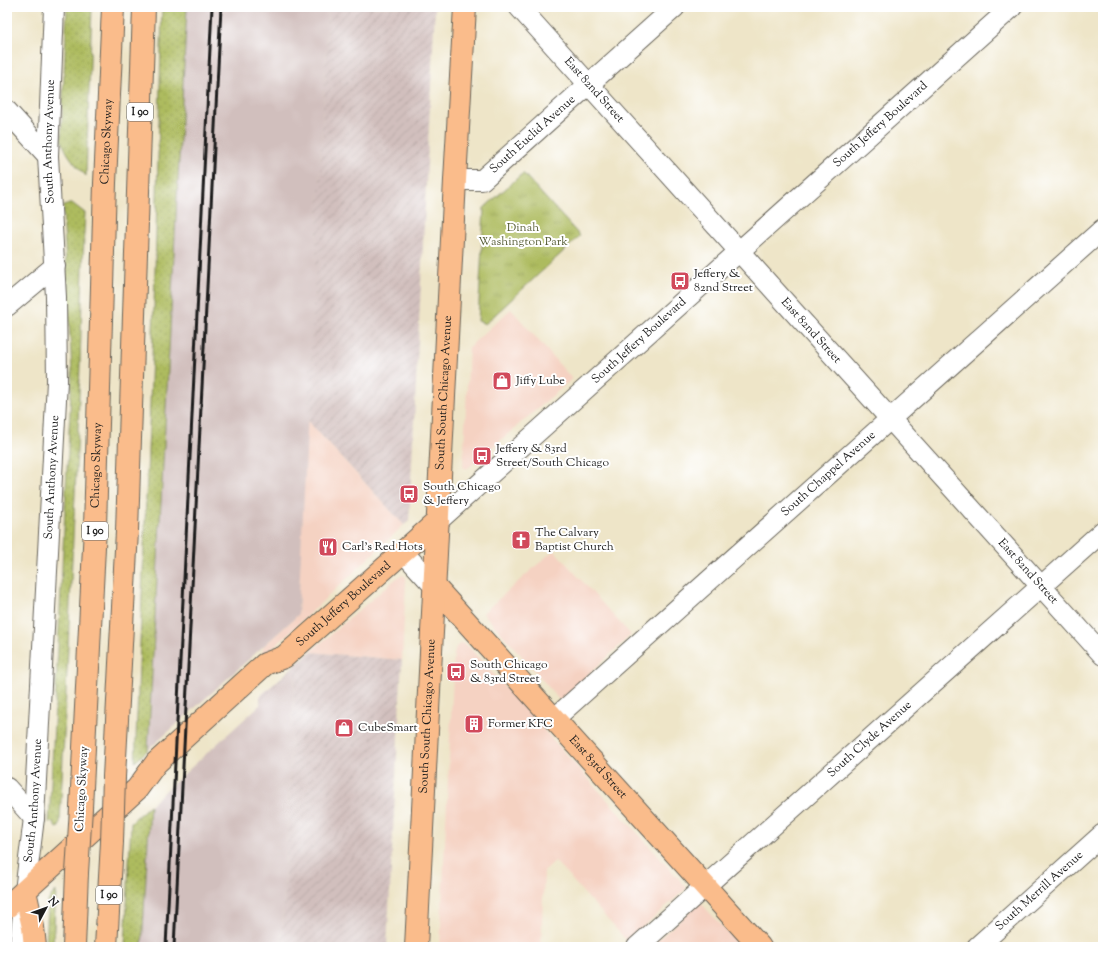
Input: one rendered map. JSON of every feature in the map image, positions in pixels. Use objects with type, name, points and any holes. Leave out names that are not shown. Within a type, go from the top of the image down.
[{"type":"main road","name":"Chicago Skyway","points":[[74,947],[95,527],[105,183],[113,7]]},
{"type":"main road","name":"I 90","points":[[106,947],[127,531],[144,7]]},
{"type":"main road","name":"South South Chicago Avenue","points":[[416,947],[465,7]]},
{"type":"main road","name":"South Jeffery Boulevard","points":[[7,907],[137,789],[164,776],[274,675],[284,657],[438,521]]},
{"type":"main road","name":"East 83rd Street","points":[[435,587],[760,947]]},
{"type":"main road","points":[[25,891],[33,927],[35,947]]},
{"type":"street","name":"South Anthony Avenue","points":[[20,947],[34,818],[57,381],[54,266],[48,156],[54,7]]},
{"type":"street","name":"East 82nd Street","points":[[520,7],[1103,655]]},
{"type":"street","name":"South Euclid Avenue","points":[[455,180],[482,180],[675,7]]},
{"type":"street","name":"South Jeffery Boulevard","points":[[438,521],[1012,7]]},
{"type":"street","points":[[7,110],[48,156]]},
{"type":"street","name":"South Chappel Avenue","points":[[554,719],[1103,229]]},
{"type":"street","points":[[7,306],[54,266]]},
{"type":"street","name":"South Clyde Avenue","points":[[637,947],[1103,531]]},
{"type":"street","name":"East 83rd Street","points":[[403,552],[435,587]]},
{"type":"street","points":[[7,788],[34,818]]},
{"type":"street","name":"South Merrill Avenue","points":[[977,947],[1103,834]]},
{"type":"shaded area","points":[[187,7],[328,7],[298,615],[148,750]]},
{"type":"shaded area","points":[[328,7],[435,7],[409,521],[404,525],[307,420]]},
{"type":"shaded area","points":[[511,309],[572,379],[465,469],[463,467],[469,347]]},
{"type":"shaded area","points":[[307,420],[404,525],[262,658],[263,647],[298,615]]},
{"type":"shaded area","points":[[554,550],[631,635],[560,701],[483,613]]},
{"type":"shaded area","points":[[402,575],[406,577],[406,580],[402,660],[310,652],[398,577]]},
{"type":"shaded area","points":[[461,643],[468,646],[687,888],[627,941],[555,861],[544,871],[541,947],[440,947],[454,655],[456,647]]},
{"type":"shaded area","points":[[310,652],[402,660],[387,947],[281,947],[295,674],[260,705],[260,696]]},
{"type":"shaded area","points":[[295,673],[281,947],[142,947],[150,805]]},
{"type":"shaded area","points":[[700,902],[741,947],[650,947]]},
{"type":"green space","points":[[67,7],[92,7],[86,176],[72,160],[61,140]]},
{"type":"green space","points":[[162,7],[187,7],[148,750],[135,762],[154,308]]},
{"type":"green space","name":"Dinah Washington Park","points":[[523,173],[580,236],[485,324],[478,321],[484,208]]},
{"type":"green space","points":[[72,203],[85,213],[78,429],[60,823],[59,827],[56,828],[53,822],[49,823],[72,372],[63,212],[64,206]]},
{"type":"green space","points":[[150,805],[142,947],[125,947],[131,822]]},
{"type":"green space","points":[[56,891],[53,947],[46,947],[48,902]]},
{"type":"railway","points":[[166,947],[212,7]]},
{"type":"railway","points":[[174,947],[221,7]]},
{"type":"place","name":"Jeffery & 82nd Street","points":[[680,281]]},
{"type":"place","name":"Jiffy Lube","points":[[502,381]]},
{"type":"place","name":"Jeffery & 83rd Street/South Chicago","points":[[482,456]]},
{"type":"place","name":"South Chicago & Jeffery","points":[[409,494]]},
{"type":"place","name":"The Calvary Baptist Church","points":[[521,540]]},
{"type":"place","name":"Carl's Red Hots","points":[[328,547]]},
{"type":"place","name":"South Chicago & 83rd Street","points":[[456,672]]},
{"type":"place","name":"Former KFC","points":[[474,724]]},
{"type":"place","name":"CubeSmart","points":[[344,728]]}]
